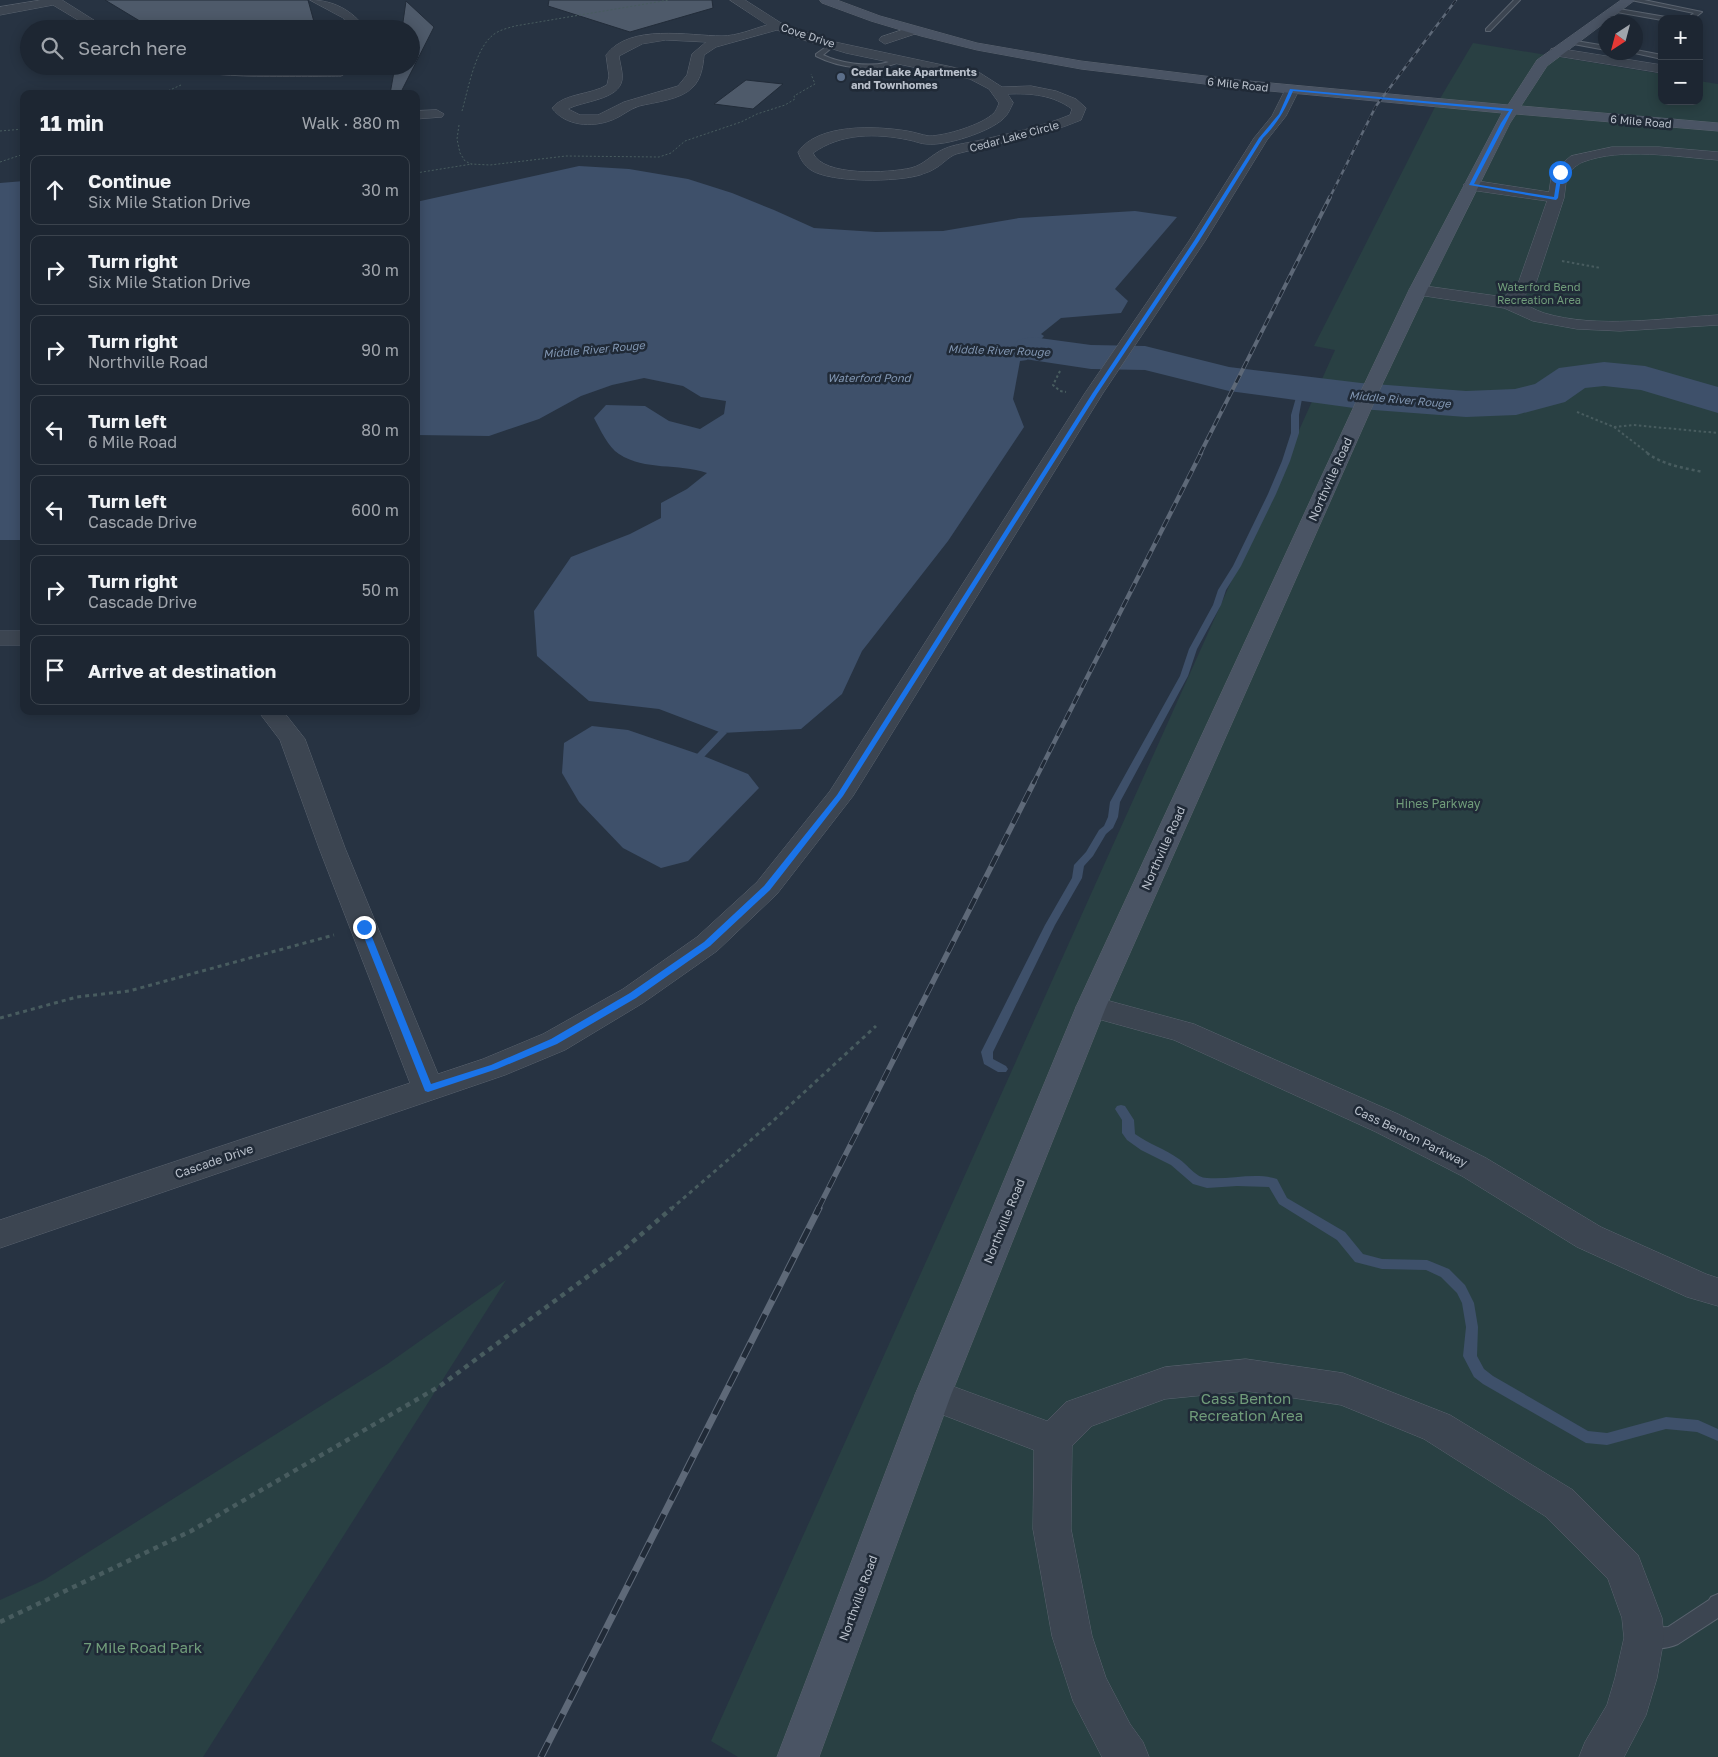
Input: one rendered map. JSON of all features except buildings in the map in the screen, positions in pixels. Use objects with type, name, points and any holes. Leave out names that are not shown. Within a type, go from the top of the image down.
[{"type":"street","points":[[316,0],[347,15],[352,20]]},
{"type":"street","name":"Cove Drive","points":[[736,0],[779,26],[805,37],[839,46],[885,40],[914,30]]},
{"type":"street","name":"6 Mile Road","points":[[826,0],[914,30],[1006,52],[1090,67],[1292,90],[1718,127]]},
{"type":"street","name":"Northville Road","points":[[798,1757],[934,1395],[1091,1007],[1371,389],[1418,290],[1503,123],[1542,63],[1628,0]]},
{"type":"street","points":[[0,11],[54,1],[87,20]]},
{"type":"street","points":[[724,40],[678,35],[654,37],[621,47],[612,55],[616,80],[614,87],[610,91],[563,104],[559,108],[564,114],[575,118],[603,119],[613,115],[626,105],[686,87],[692,79],[697,66],[698,54],[711,44],[779,26]]},
{"type":"street","name":"Cove Drive","points":[[871,54],[885,46],[885,40]]},
{"type":"street","points":[[839,46],[975,76],[987,81],[1000,91]]},
{"type":"street","points":[[1556,52],[1658,68]]},
{"type":"street","points":[[333,86],[339,75]]},
{"type":"street","name":"Cascade Drive","points":[[0,1234],[494,1067],[554,1042],[633,996],[707,944],[767,888],[840,796],[1108,372],[1197,241],[1261,138],[1278,119],[1292,90]]},
{"type":"street","points":[[610,91],[639,102]]},
{"type":"street","name":"Cedar Lake Circle","points":[[928,140],[966,132],[987,124],[1000,115],[1006,103],[1000,91],[1039,91],[1068,99],[1079,108],[1076,117],[1050,128],[948,152],[929,166],[913,172],[883,176],[849,175],[818,168],[809,161],[805,152],[817,142],[835,135],[860,131],[886,132],[928,140],[948,152]]},
{"type":"street","points":[[420,115],[437,114]]},
{"type":"street","points":[[1508,303],[1526,283],[1556,198],[1560,172],[1576,159],[1621,151],[1659,150],[1718,156]]},
{"type":"street","points":[[1471,185],[1556,198]]},
{"type":"street","points":[[1418,290],[1508,303],[1539,317],[1576,324],[1620,326],[1718,320]]},
{"type":"street","points":[[0,638],[20,638]]},
{"type":"street","points":[[273,715],[292,739],[428,1089]]},
{"type":"street","name":"Cass Benton Parkway","points":[[1091,1007],[1183,1032],[1387,1123],[1474,1167],[1589,1237],[1699,1287],[1718,1292]]},
{"type":"street","points":[[1128,1757],[1115,1739],[1088,1686],[1072,1636],[1052,1529],[1053,1440],[1079,1414],[1165,1383],[1246,1375],[1343,1389],[1437,1427],[1559,1502],[1624,1568],[1642,1618],[1644,1638],[1636,1678],[1625,1715],[1600,1757]]},
{"type":"street","points":[[934,1395],[1053,1440]]},
{"type":"lane","points":[[1488,30],[1517,0]]},
{"type":"lane","points":[[1634,0],[1699,12],[1695,15]]},
{"type":"lane","points":[[1613,10],[1658,18]]},
{"type":"lane","points":[[1570,42],[1598,47]]},
{"type":"lane","points":[[839,46],[818,55],[831,60],[876,65],[886,65],[900,60]]},
{"type":"lane","points":[[1643,54],[1658,56]]},
{"type":"lane","points":[[1644,1638],[1671,1637],[1718,1604]]},
{"type":"path","points":[[0,131],[20,129]]},
{"type":"path","points":[[0,162],[20,155]]},
{"type":"path","points":[[420,173],[472,164]]},
{"type":"path","points":[[1535,257],[1601,268]]},
{"type":"path","points":[[1577,412],[1614,427],[1627,435],[1654,458],[1675,466],[1704,472]]},
{"type":"path","points":[[1614,427],[1633,425],[1718,433]]},
{"type":"path","points":[[0,1018],[77,997],[130,991],[364,927]]},
{"type":"path","points":[[0,1622],[191,1531],[440,1386],[622,1251],[773,1121],[876,1026]]},
{"type":"green space","points":[[1473,43],[1658,73],[1658,105],[1703,105],[1703,82],[1718,84],[1718,1757],[738,1757],[711,1741],[1335,350],[1314,346],[1435,107]]},
{"type":"green space","name":"7 Mile Road Park","points":[[506,1280],[203,1757],[0,1757],[0,1600],[44,1580],[386,1365]]},
{"type":"water","name":"Waterford Pond","points":[[579,166],[629,169],[688,179],[732,193],[814,228],[876,232],[943,231],[1019,218],[1135,211],[1177,217],[1115,289],[1128,301],[1121,313],[1061,318],[1041,334],[1044,336],[1032,349],[1027,360],[1020,361],[1013,399],[1024,427],[948,541],[862,651],[842,694],[801,729],[722,733],[659,709],[589,701],[537,656],[534,611],[571,557],[630,534],[661,518],[661,503],[687,489],[707,473],[685,468],[651,465],[629,459],[611,447],[594,418],[606,405],[645,406],[669,421],[700,429],[724,414],[726,401],[701,397],[683,386],[644,378],[612,385],[581,396],[539,419],[489,436],[420,435],[420,201]]},
{"type":"water","points":[[20,181],[20,540],[0,540],[0,183]]},
{"type":"water","points":[[592,726],[628,730],[701,755],[748,774],[759,788],[688,861],[661,868],[623,848],[579,802],[562,773],[564,743]]},
{"type":"waterway","name":"Middle River Rouge","points":[[1032,349],[1091,357],[1145,358],[1229,379],[1361,396],[1466,404],[1516,402],[1550,393],[1574,377],[1604,374],[1645,378],[1718,400]]},
{"type":"waterway","points":[[1002,1069],[988,1061],[987,1052],[1050,925],[1077,878],[1079,865],[1090,854],[1102,832],[1108,828],[1113,817],[1115,802],[1184,676],[1193,649],[1217,605],[1222,590],[1237,566],[1272,494],[1295,433],[1295,415],[1301,388]]},
{"type":"waterway","points":[[701,755],[722,733]]},
{"type":"waterway","points":[[1121,1109],[1128,1120],[1128,1133],[1131,1137],[1145,1147],[1175,1162],[1197,1181],[1207,1183],[1237,1181],[1273,1182],[1283,1201],[1341,1236],[1359,1258],[1382,1264],[1427,1265],[1445,1273],[1461,1289],[1468,1303],[1472,1327],[1470,1356],[1479,1373],[1586,1437],[1607,1439],[1666,1423],[1698,1426],[1718,1435]]},
{"type":"railway","points":[[1329,199],[1376,106],[1456,0]]},
{"type":"railway","points":[[1200,454],[1330,197]]},
{"type":"railway","points":[[1033,784],[1201,453]]},
{"type":"railway","points":[[818,1209],[1034,782]]},
{"type":"railway","points":[[541,1757],[819,1208]]},
{"type":"place","name":"Cedar Lake Apartments and Townhomes","points":[[841,77]]},
{"type":"route","points":[[364,927],[428,1089],[494,1067],[554,1042],[633,996],[707,944],[767,888],[840,796],[1108,372],[1197,241],[1261,138],[1275,124],[1292,90],[1512,110],[1503,123],[1471,185],[1556,198],[1560,172]]},
{"type":"park label","name":"Waterford Bend Recreation Area","points":[[1539,292]]},
{"type":"park label","name":"Hines Parkway","points":[[1438,803]]},
{"type":"park label","name":"Cass Benton Recreation Area","points":[[1246,1406]]}]
